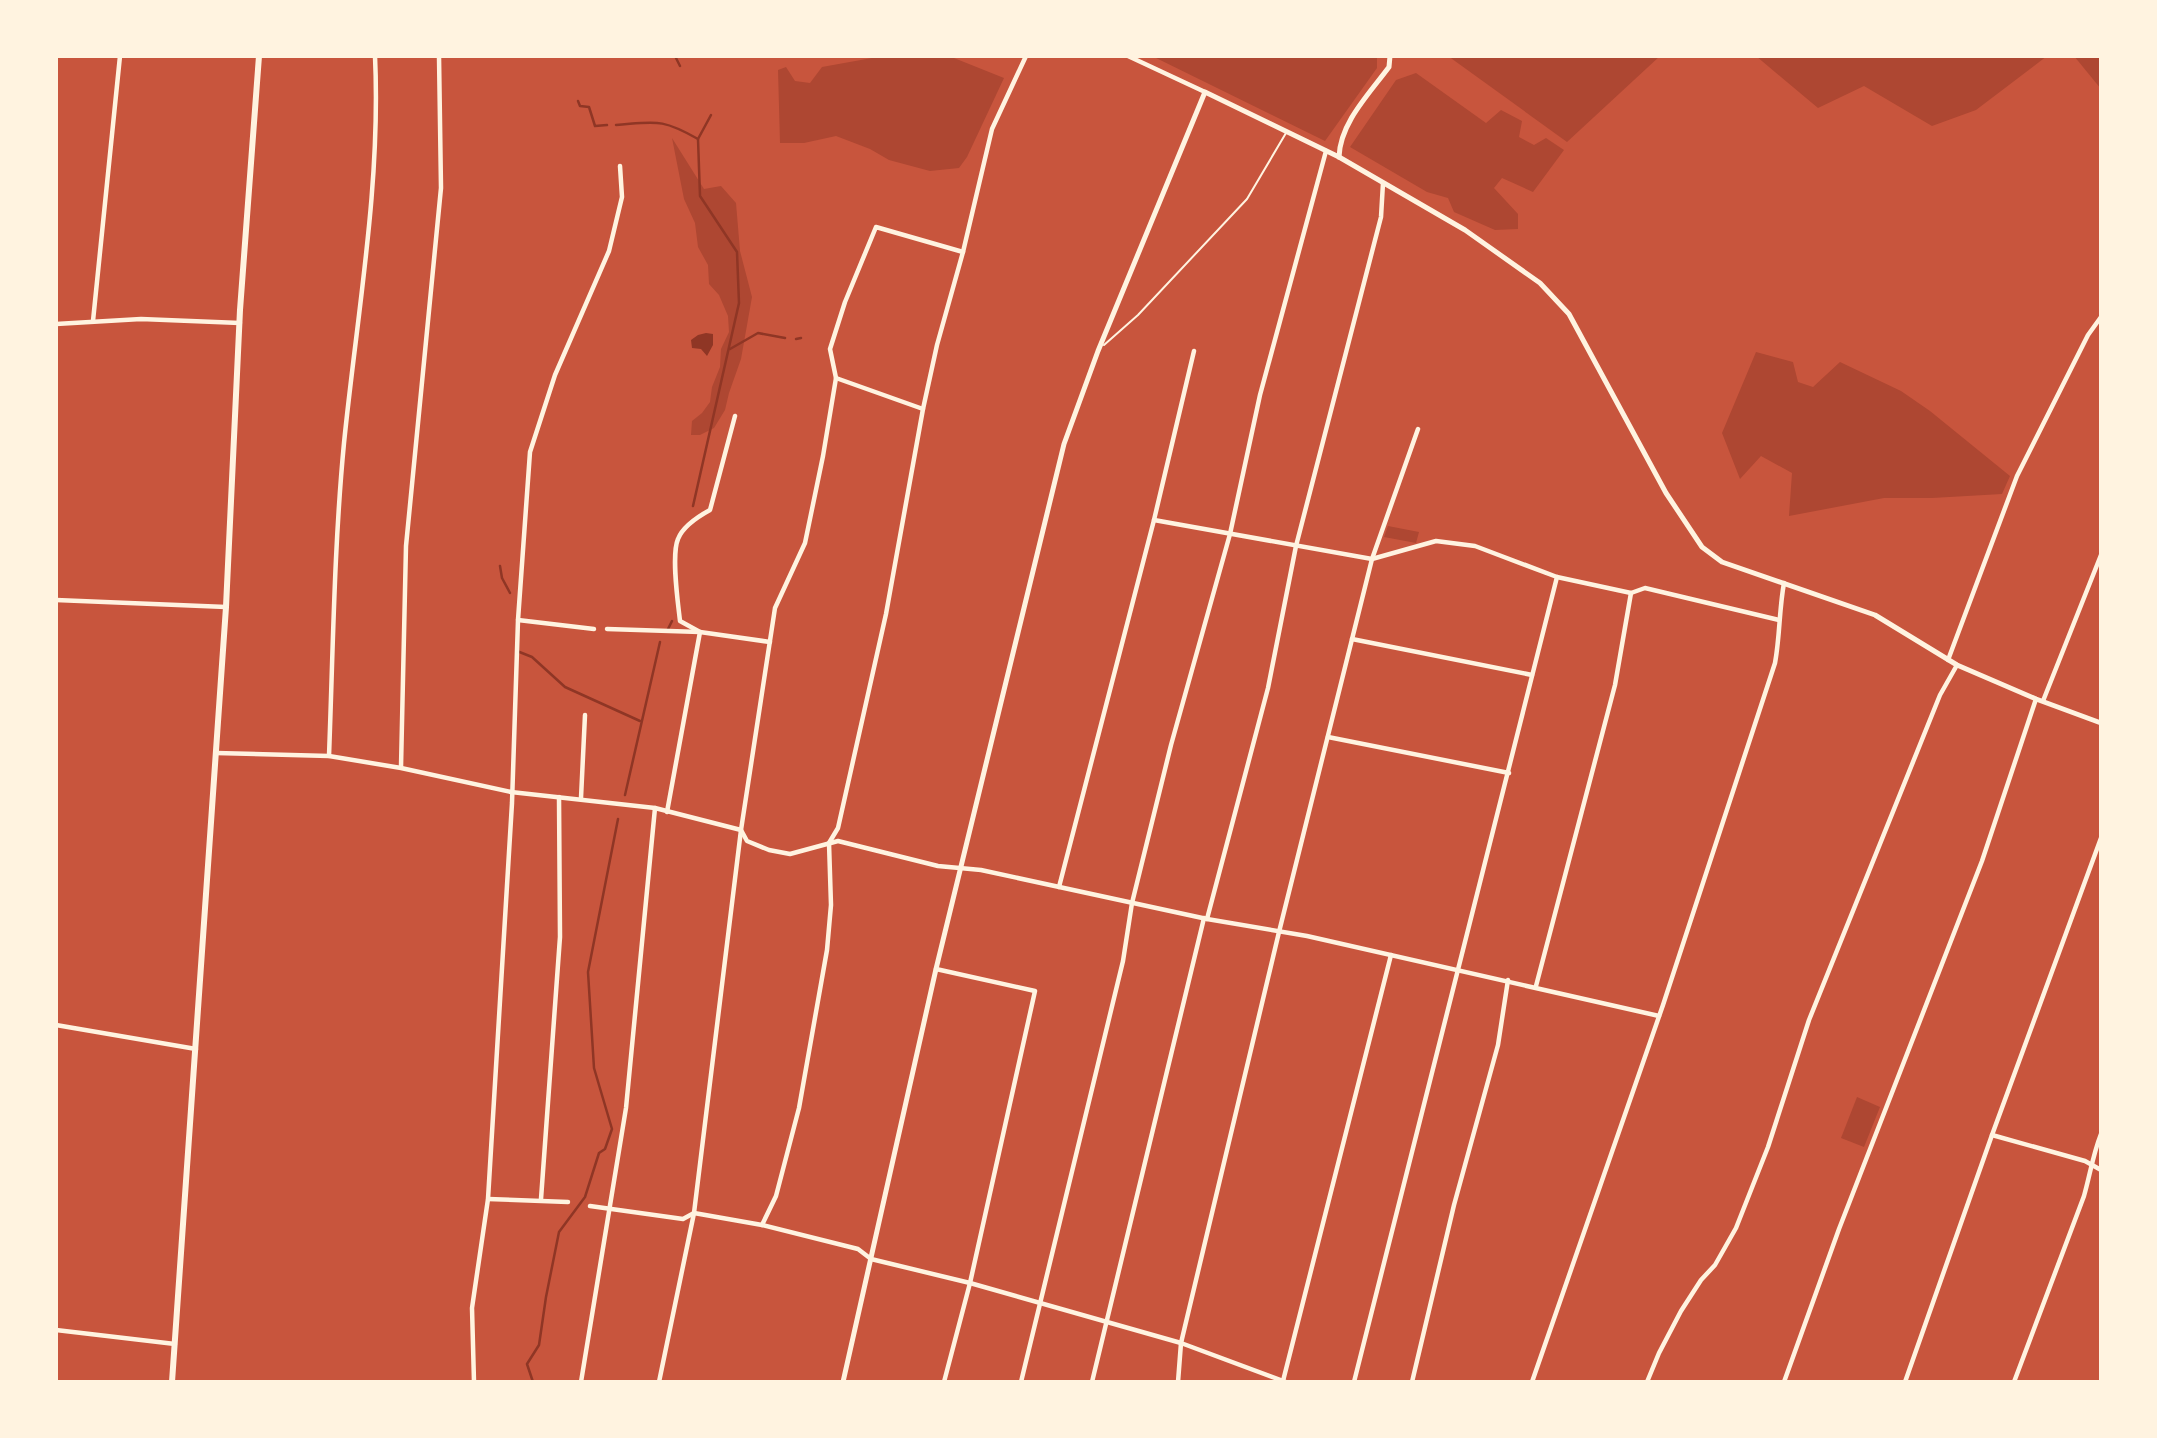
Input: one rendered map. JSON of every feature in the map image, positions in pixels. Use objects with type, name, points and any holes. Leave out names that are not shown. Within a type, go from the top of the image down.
[{"type":"main road","points":[[173,1382],[226,607],[240,323],[259,56]]},
{"type":"street","points":[[93,321],[120,56]]},
{"type":"street","points":[[329,756],[342,473],[354,349],[368,251],[375,56]]},
{"type":"street","points":[[401,768],[406,546],[441,188],[439,56]]},
{"type":"street","points":[[762,1225],[776,1196],[799,1108],[827,950],[831,905],[829,843],[838,828],[886,614],[937,345],[963,252],[992,129],[1026,56]]},
{"type":"street","points":[[1128,56],[1339,157],[1465,230],[1540,283],[1569,314],[1666,493],[1702,547],[1722,562],[1875,615],[1957,665],[2101,723]]},
{"type":"street","points":[[1339,157],[1343,131],[1389,68],[1390,56]]},
{"type":"street","points":[[843,1382],[936,969],[1064,444],[1098,351],[1205,92]]},
{"type":"street","points":[[1021,1382],[1124,961],[1132,903],[1196,652],[1230,534],[1260,396],[1326,151]]},
{"type":"street","points":[[474,1382],[472,1308],[488,1199],[512,803],[510,792],[518,620],[530,452],[555,375],[609,251],[622,197],[620,166]]},
{"type":"street","points":[[1092,1382],[1205,919],[1268,688],[1296,546],[1381,217],[1384,183]]},
{"type":"street","points":[[659,1382],[694,1213],[741,830],[775,608],[805,543],[836,378],[830,349],[845,302],[876,227],[963,252]]},
{"type":"street","points":[[1948,660],[2017,476],[2088,335],[2101,317]]},
{"type":"street","points":[[56,324],[141,319],[240,323]]},
{"type":"street","points":[[1059,887],[1154,520],[1194,351]]},
{"type":"street","points":[[836,378],[923,410]]},
{"type":"street","points":[[700,632],[680,621],[675,560],[678,539],[696,517],[710,510],[735,416]]},
{"type":"street","points":[[1178,1382],[1181,1343],[1372,559],[1418,429]]},
{"type":"street","points":[[1154,520],[1372,559],[1436,541],[1475,546],[1557,577],[1631,593],[1645,588],[1779,620]]},
{"type":"street","points":[[1784,1382],[1839,1229],[1982,861],[2040,700],[2101,555]]},
{"type":"street","points":[[1354,1382],[1557,577]]},
{"type":"street","points":[[1532,1382],[1659,1016],[1775,663],[1781,632],[1779,620],[1784,582]]},
{"type":"street","points":[[1536,986],[1615,685],[1631,593]]},
{"type":"street","points":[[56,600],[226,607]]},
{"type":"street","points":[[518,620],[594,629]]},
{"type":"street","points":[[607,629],[700,632],[770,642]]},
{"type":"street","points":[[667,812],[700,632]]},
{"type":"street","points":[[1352,639],[1532,675]]},
{"type":"street","points":[[1647,1382],[1681,1311],[1701,1280],[1715,1265],[1736,1228],[1768,1146],[1810,1020],[1940,695],[1957,665]]},
{"type":"street","points":[[581,799],[585,715]]},
{"type":"street","points":[[1328,737],[1509,773]]},
{"type":"street","points":[[216,753],[329,756],[401,768],[510,792],[655,808],[741,830],[747,841],[779,853],[802,852],[838,841],[938,866],[961,867],[1205,919],[1307,936],[1659,1016]]},
{"type":"street","points":[[541,1199],[560,937],[559,797]]},
{"type":"street","points":[[581,1382],[626,1108],[655,808]]},
{"type":"street","points":[[1905,1382],[2101,838]]},
{"type":"street","points":[[590,1206],[683,1219],[694,1213],[762,1225],[858,1249],[871,1259],[970,1283],[1181,1343],[1284,1381],[1391,955]]},
{"type":"street","points":[[936,969],[1035,991],[970,1283],[944,1382]]},
{"type":"street","points":[[1412,1382],[1454,1205],[1498,1045],[1508,980]]},
{"type":"street","points":[[56,1025],[196,1049]]},
{"type":"street","points":[[2014,1382],[2084,1196],[2094,1151],[2101,1134]]},
{"type":"street","points":[[1992,1135],[2085,1161],[2101,1170]]},
{"type":"street","points":[[488,1199],[568,1202]]},
{"type":"street","points":[[56,1330],[175,1344]]},
{"type":"lane","points":[[1098,351],[1138,315],[1247,199],[1287,132]]},
{"type":"shaded area","points":[[883,56],[949,56],[1004,78],[967,157],[959,168],[930,171],[889,160],[870,149],[836,136],[804,143],[780,143],[778,70],[786,67],[795,81],[810,83],[822,67]]},
{"type":"shaded area","points":[[1152,56],[1377,56],[1377,68],[1325,141]]},
{"type":"shaded area","points":[[1448,56],[1660,56],[1567,142]]},
{"type":"shaded area","points":[[1756,56],[2047,56],[1976,110],[1932,126],[1864,86],[1818,108]]},
{"type":"shaded area","points":[[2074,56],[2101,56],[2101,89]]},
{"type":"shaded area","points":[[1416,73],[1486,123],[1501,110],[1522,121],[1519,137],[1534,145],[1546,138],[1564,150],[1533,192],[1502,178],[1494,188],[1518,214],[1518,229],[1495,230],[1454,212],[1448,198],[1427,192],[1350,147],[1396,80]]},
{"type":"shaded area","points":[[672,138],[704,189],[721,186],[736,203],[740,251],[752,297],[741,359],[725,410],[714,428],[700,435],[691,435],[692,421],[710,402],[712,387],[720,367],[721,349],[729,332],[728,316],[719,295],[709,284],[708,265],[698,247],[695,223],[684,199]]},
{"type":"shaded area","points":[[706,333],[713,334],[713,345],[707,356],[701,349],[692,348],[691,340]]},
{"type":"shaded area","points":[[1756,352],[1793,362],[1798,382],[1813,387],[1840,362],[1901,391],[2010,476],[2002,494],[1884,498],[1789,516],[1792,473],[1761,456],[1740,479],[1722,433]]},
{"type":"shaded area","points":[[1388,526],[1419,532],[1416,543],[1384,537]]},
{"type":"shaded area","points":[[1857,1097],[1880,1107],[1864,1147],[1841,1138]]},
{"type":"waterway","points":[[675,56],[680,66]]},
{"type":"waterway","points":[[578,101],[580,106],[589,107],[595,126],[607,125]]},
{"type":"waterway","points":[[698,139],[711,115]]},
{"type":"waterway","points":[[616,125],[658,123],[698,139],[700,196],[737,252],[739,303],[693,506]]},
{"type":"waterway","points":[[730,349],[758,333],[785,338]]},
{"type":"waterway","points":[[796,339],[801,338]]},
{"type":"waterway","points":[[500,566],[502,578],[510,593]]},
{"type":"waterway","points":[[668,629],[672,621]]},
{"type":"waterway","points":[[625,795],[660,642]]},
{"type":"waterway","points":[[517,651],[532,657],[565,687],[640,721]]},
{"type":"waterway","points":[[533,1382],[527,1364],[539,1345],[559,1232],[585,1197],[599,1153],[605,1149],[612,1129],[594,1068],[588,972],[618,819]]}]
